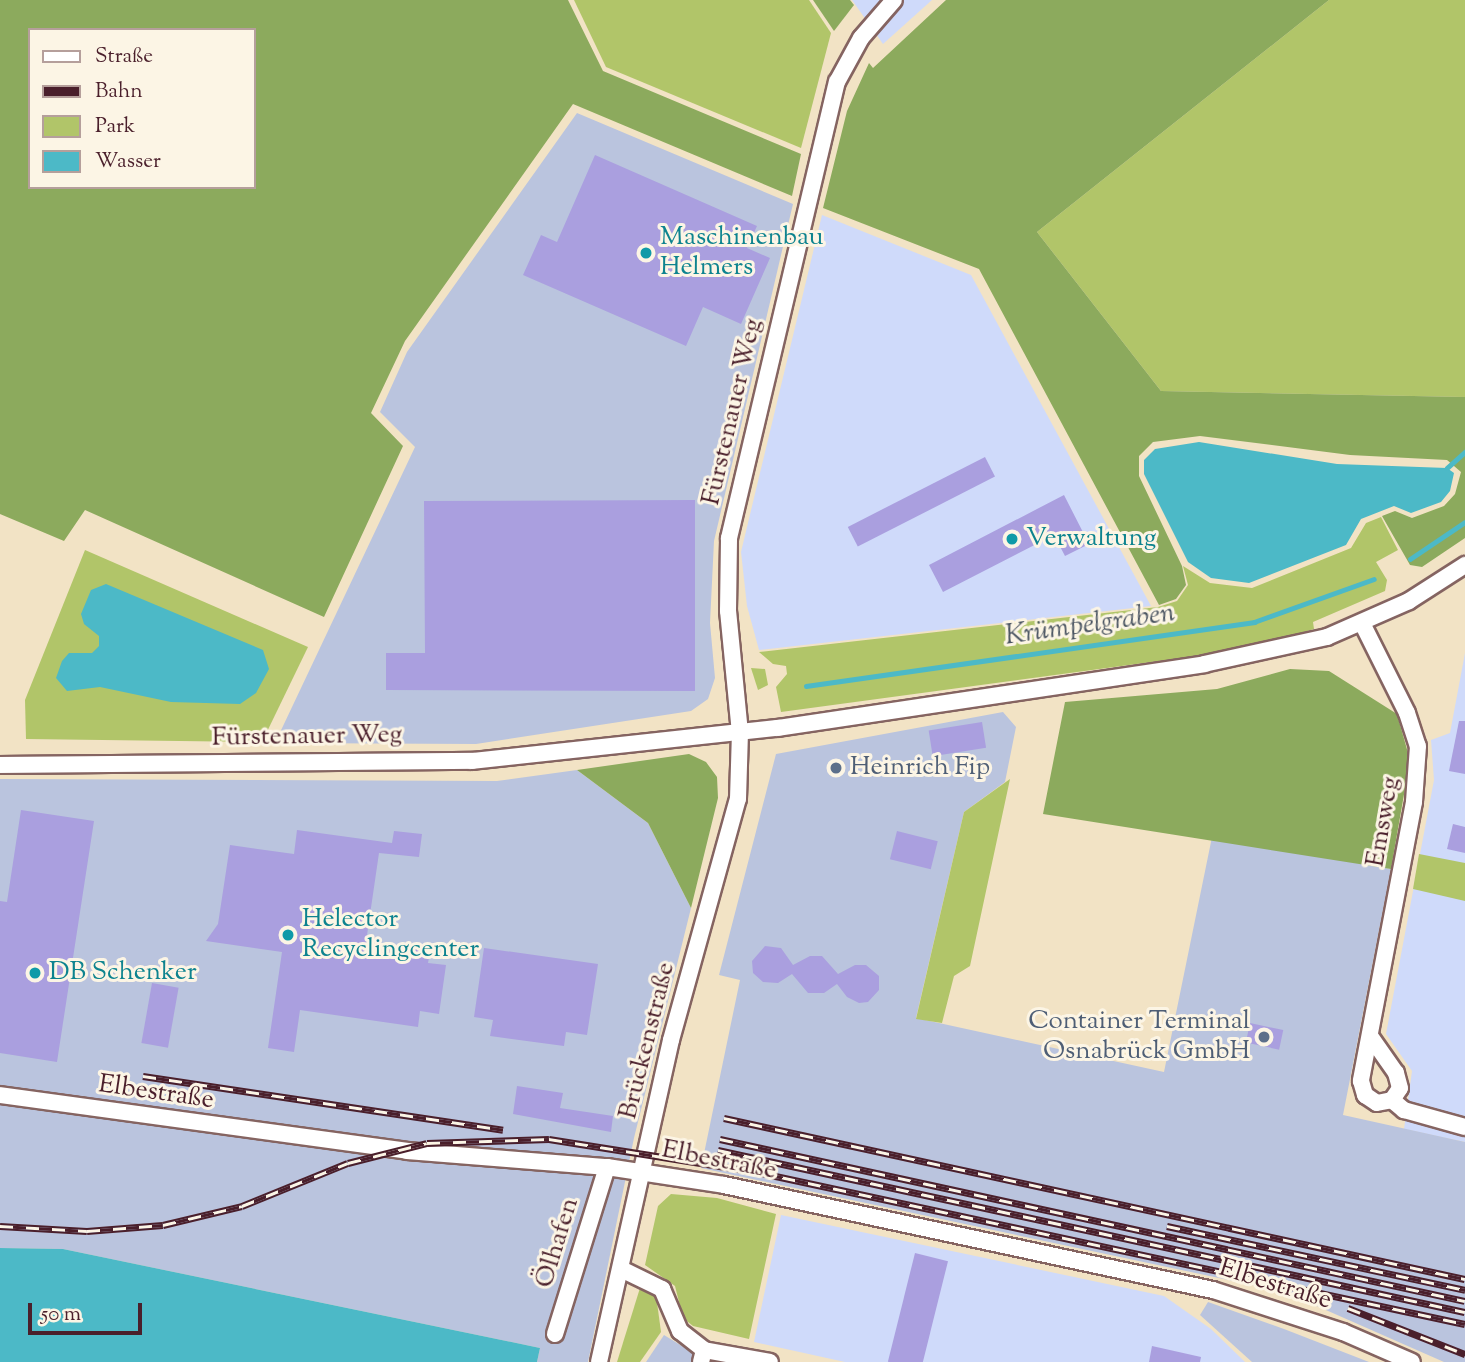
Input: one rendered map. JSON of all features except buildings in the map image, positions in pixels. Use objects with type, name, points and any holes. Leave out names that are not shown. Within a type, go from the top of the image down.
[{"type":"street","name":"Fürstenauer Weg","points":[[740,733],[728,611],[729,538],[837,82],[861,38],[893,0]]},
{"type":"street","name":"Fürstenauer Weg","points":[[0,765],[472,761],[740,733],[1204,664],[1363,625],[1465,565]]},
{"type":"street","name":"Emsweg","points":[[1363,625],[1407,713],[1418,746],[1414,802],[1361,1081],[1365,1095],[1377,1102],[1392,1100]]},
{"type":"street","name":"Brückenstraße","points":[[599,1362],[671,1040],[738,799],[740,733]]},
{"type":"street","points":[[1370,1037],[1396,1073],[1400,1088],[1392,1100],[1404,1110],[1465,1127]]},
{"type":"street","name":"Elbestraße","points":[[0,1096],[407,1152],[607,1167],[724,1185],[1213,1290],[1343,1332],[1412,1362]]},
{"type":"street","name":"Ölhafen","points":[[555,1334],[607,1167]]},
{"type":"street","points":[[621,1269],[662,1289],[680,1331],[703,1356],[770,1362]]},
{"type":"shaded area","points":[[852,0],[932,0],[883,44]]},
{"type":"shaded area","points":[[577,113],[793,204],[714,541],[710,623],[715,678],[708,699],[691,711],[476,744],[275,743],[415,447],[380,412],[407,352]]},
{"type":"shaded area","points":[[822,215],[971,275],[1151,606],[759,650],[747,606],[741,552]]},
{"type":"shaded area","points":[[1465,653],[1465,1142],[1404,1129],[1412,1071],[1386,1034],[1434,780],[1431,740],[1450,733]]},
{"type":"shaded area","points":[[1003,712],[1016,727],[1005,782],[964,812],[916,1018],[1164,1072],[1212,837],[1391,869],[1343,1115],[1465,1142],[1465,1362],[1444,1362],[1285,1292],[701,1168],[740,980],[719,975],[776,754]]},
{"type":"shaded area","points":[[577,770],[648,823],[691,908],[634,1138],[588,1362],[537,1362],[540,1348],[63,1249],[0,1248],[0,779],[497,781]]},
{"type":"shaded area","points":[[781,1215],[1164,1296],[1211,1329],[1245,1362],[845,1362],[754,1342]]},
{"type":"shaded area","points":[[1208,1302],[1369,1362],[1252,1362],[1200,1315]]},
{"type":"shaded area","points":[[664,1335],[695,1354],[693,1362],[646,1362]]},
{"type":"green space","points":[[0,0],[568,0],[603,71],[801,154],[792,196],[573,104],[405,341],[371,413],[403,446],[324,617],[85,510],[64,541],[0,514]]},
{"type":"green space","points":[[574,0],[809,0],[831,33],[801,148],[606,67]]},
{"type":"green space","points":[[813,0],[850,0],[854,5],[834,31]]},
{"type":"green space","points":[[946,0],[1329,0],[1037,232],[1161,391],[1465,397],[1465,538],[1422,567],[1410,565],[1382,516],[1395,511],[1412,518],[1444,506],[1455,494],[1461,472],[1447,460],[1350,455],[1200,436],[1153,442],[1139,456],[1139,476],[1182,566],[1186,585],[1176,599],[1159,605],[979,269],[823,208],[847,111],[869,63],[873,68]]},
{"type":"green space","points":[[1329,0],[1465,0],[1465,397],[1161,391],[1037,232]]},
{"type":"green space","points":[[1381,517],[1398,550],[1376,562],[1387,580],[1385,591],[1313,622],[1314,629],[1283,638],[1203,655],[781,712],[776,687],[787,674],[786,666],[773,664],[759,652],[1158,607],[1177,601],[1188,585],[1183,566],[1210,583],[1252,588],[1351,548],[1366,523]]},
{"type":"green space","points":[[85,550],[308,647],[262,742],[26,739],[25,700]]},
{"type":"green space","points":[[751,668],[765,669],[768,685],[758,690]]},
{"type":"green space","points":[[1290,669],[1329,671],[1397,714],[1410,760],[1391,869],[1043,814],[1065,702],[1217,689]]},
{"type":"green space","points":[[689,754],[706,762],[717,777],[718,798],[691,908],[648,823],[577,770]]},
{"type":"green space","points":[[1010,779],[970,966],[954,976],[942,1023],[916,1019],[964,812]]},
{"type":"green space","points":[[1419,854],[1465,863],[1465,901],[1413,889]]},
{"type":"green space","points":[[671,1194],[717,1198],[776,1214],[749,1339],[693,1326],[683,1318],[675,1286],[645,1265],[658,1206]]},
{"type":"green space","points":[[640,1288],[656,1295],[661,1332],[640,1362],[617,1362]]},
{"type":"water","points":[[1199,442],[1337,464],[1447,468],[1454,473],[1450,491],[1441,502],[1411,513],[1394,506],[1361,519],[1346,545],[1249,583],[1211,578],[1188,562],[1144,474],[1144,460],[1155,449]]},
{"type":"water","points":[[106,584],[263,650],[269,669],[256,693],[240,704],[171,702],[100,687],[67,691],[56,678],[62,661],[69,653],[92,653],[99,646],[99,636],[84,624],[81,614],[91,590]]},
{"type":"water","points":[[0,1248],[63,1249],[540,1348],[537,1362],[0,1362]]},
{"type":"waterway","points":[[1447,468],[1465,452]]},
{"type":"waterway","name":"Krümpelgraben","points":[[1410,559],[1465,522]]},
{"type":"waterway","name":"Krümpelgraben","points":[[806,686],[1254,622],[1374,579]]},
{"type":"railway","points":[[143,1076],[503,1130]]},
{"type":"railway","points":[[724,1118],[1465,1279]]},
{"type":"railway","points":[[0,1226],[87,1231],[163,1225],[242,1206],[348,1163],[427,1143],[549,1139],[757,1172],[1465,1324]]},
{"type":"railway","points":[[720,1139],[1465,1301]]},
{"type":"railway","points":[[718,1150],[1465,1312]]},
{"type":"railway","points":[[1167,1226],[1465,1290]]},
{"type":"railway","points":[[1348,1308],[1465,1354]]},
{"type":"place","name":"Maschinenbau Helmers","points":[[646,253]]},
{"type":"place","name":"Verwaltung","points":[[1012,539]]},
{"type":"place","name":"Heinrich Fip","points":[[836,768]]},
{"type":"place","name":"Helector Recyclingcenter","points":[[288,935]]},
{"type":"place","name":"DB Schenker","points":[[35,973]]},
{"type":"place","name":"Container Terminal Osnabrück GmbH","points":[[1264,1037]]}]
